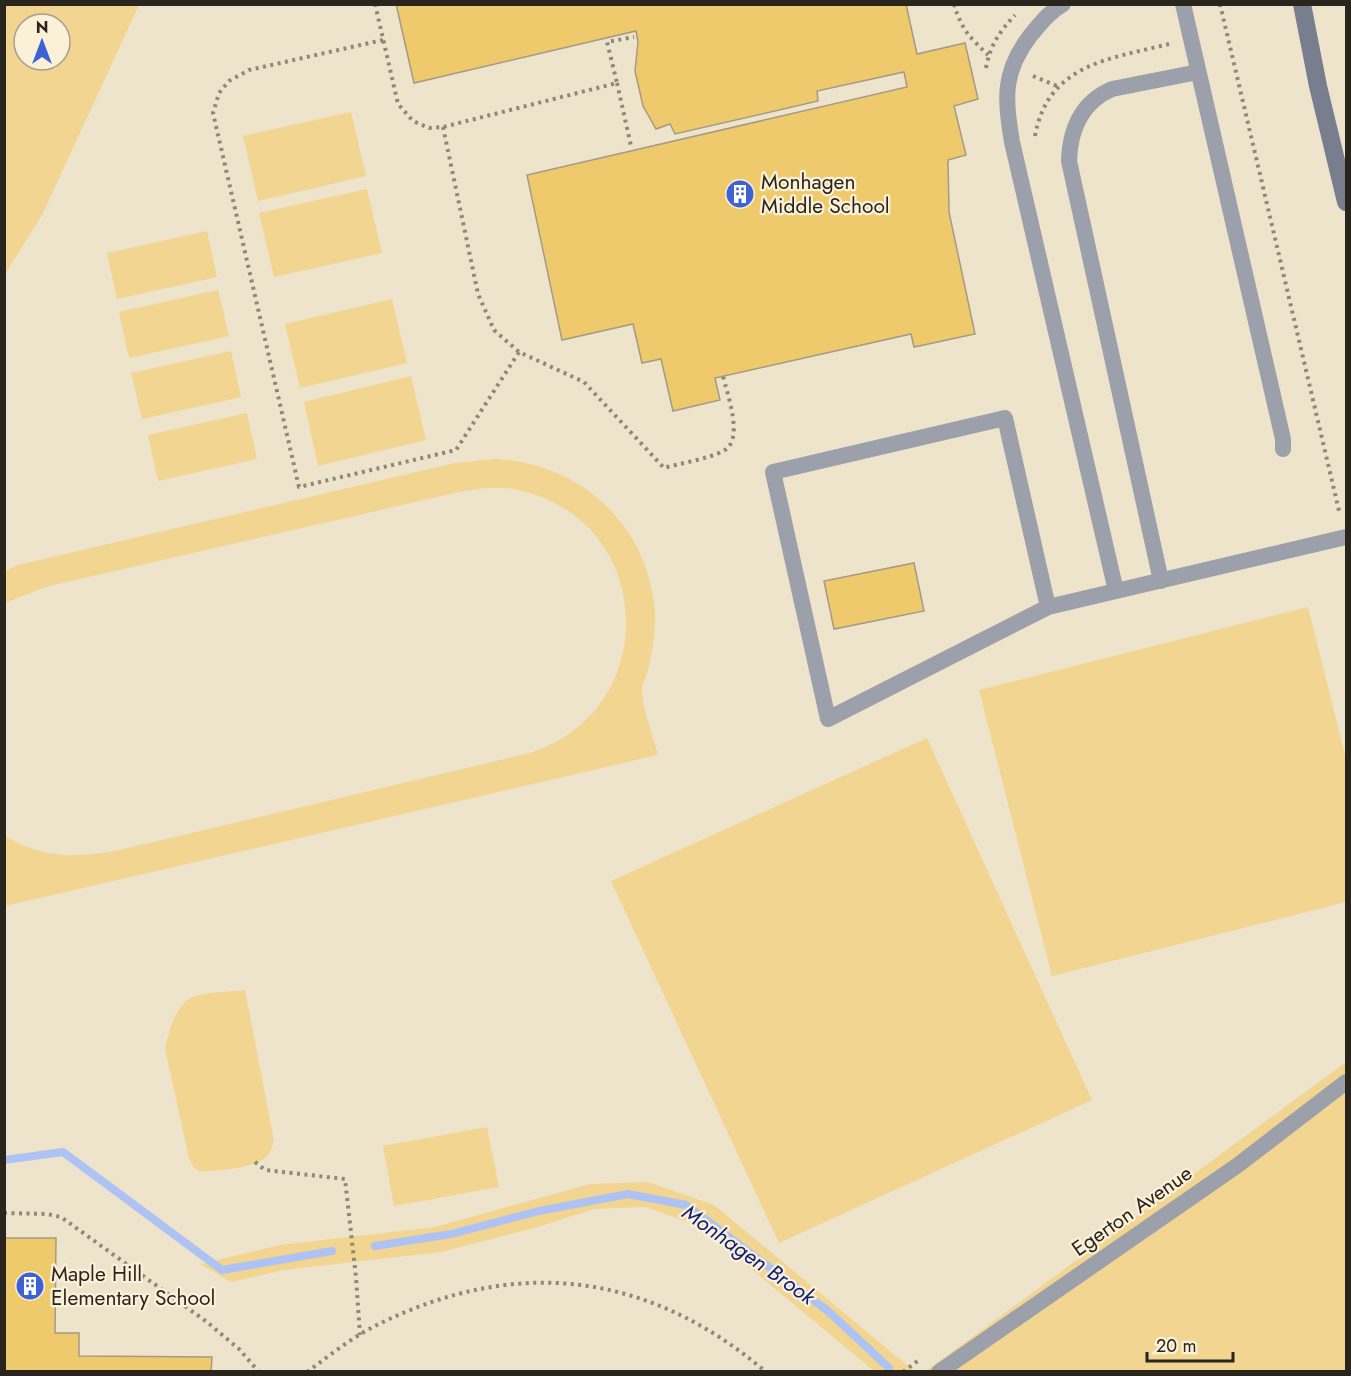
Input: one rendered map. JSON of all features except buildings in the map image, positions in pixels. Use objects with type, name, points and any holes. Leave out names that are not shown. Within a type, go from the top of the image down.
[{"type":"street","points":[[1302,4],[1318,86],[1347,202]]},
{"type":"lane","points":[[1063,4],[1054,9],[1039,25],[1011,66],[1007,80],[1007,111],[1012,142],[1116,591]]},
{"type":"lane","points":[[1183,4],[1283,439],[1283,449]]},
{"type":"lane","points":[[1161,581],[1072,176],[1069,144],[1081,115],[1100,94],[1112,89],[1198,72]]},
{"type":"lane","points":[[1048,607],[1005,418],[772,472],[828,719],[1048,607],[1161,581],[1344,530]]},
{"type":"lane","name":"Egerton Avenue","points":[[939,1371],[1238,1165],[1347,1082]]},
{"type":"path","points":[[375,4],[398,104],[413,121],[429,128],[442,127],[617,83]]},
{"type":"path","points":[[1220,4],[1344,530]]},
{"type":"path","points":[[631,146],[607,42],[634,37]]},
{"type":"path","points":[[383,40],[249,70],[229,81],[219,93],[213,113],[299,487],[456,450],[519,352]]},
{"type":"path","points":[[442,127],[478,294],[494,330],[519,352],[584,382],[664,468],[725,451],[733,440],[735,430],[723,376]]},
{"type":"path","points":[[255,1162],[265,1170],[345,1179],[360,1335]]},
{"type":"path","points":[[4,1213],[48,1214],[61,1217],[207,1322],[239,1348],[260,1371]]},
{"type":"path","points":[[307,1371],[377,1325],[426,1303],[472,1289],[532,1282],[577,1284],[631,1294],[682,1317],[722,1340],[766,1371]]},
{"type":"shaded area","points":[[5,4],[139,5],[42,215],[5,274]]},
{"type":"shaded area","points":[[351,112],[366,176],[258,201],[243,136]]},
{"type":"shaded area","points":[[367,189],[382,253],[274,277],[259,213]]},
{"type":"shaded area","points":[[207,231],[217,277],[117,299],[107,253]]},
{"type":"shaded area","points":[[218,290],[229,336],[129,358],[119,312]]},
{"type":"shaded area","points":[[392,299],[407,363],[300,388],[285,324]]},
{"type":"shaded area","points":[[231,351],[241,397],[142,419],[131,373]]},
{"type":"shaded area","points":[[411,376],[426,440],[318,466],[304,402]]},
{"type":"shaded area","points":[[247,413],[257,459],[158,481],[148,435]]},
{"type":"shaded area","points":[[495,459],[526,463],[555,472],[582,486],[605,504],[624,526],[639,552],[650,581],[655,612],[652,649],[642,690],[658,755],[5,906],[5,836],[32,849],[58,854],[85,855],[115,851],[526,754],[571,732],[603,699],[621,659],[626,616],[617,574],[596,536],[561,506],[513,489],[493,488],[459,492],[45,587],[5,603],[5,571],[18,565],[455,463]]},
{"type":"shaded area","points":[[1308,607],[1346,759],[1346,902],[1052,976],[979,690]]},
{"type":"shaded area","points":[[927,738],[1092,1100],[779,1243],[611,881]]},
{"type":"shaded area","points":[[245,990],[274,1141],[265,1158],[259,1161],[233,1169],[199,1171],[193,1167],[189,1158],[165,1049],[177,1012],[187,1001],[205,994]]},
{"type":"shaded area","points":[[1346,1062],[1346,1371],[926,1371]]},
{"type":"shaded area","points":[[487,1127],[499,1187],[394,1206],[383,1146]]},
{"type":"shaded area","points":[[648,1182],[714,1205],[914,1371],[874,1371],[700,1226],[645,1207],[594,1209],[538,1227],[441,1252],[284,1270],[231,1282],[200,1264],[280,1245],[435,1227],[590,1184]]},
{"type":"waterway","name":"Monhagen Brook","points":[[4,1160],[63,1152],[222,1270],[332,1251]]},
{"type":"waterway","name":"Monhagen Brook","points":[[375,1246],[451,1234],[539,1211],[628,1194],[686,1205],[828,1311],[889,1368]]},
{"type":"place","name":"Monhagen Middle School","points":[[740,194]]},
{"type":"place","name":"Maple Hill Elementary School","points":[[30,1286]]}]
